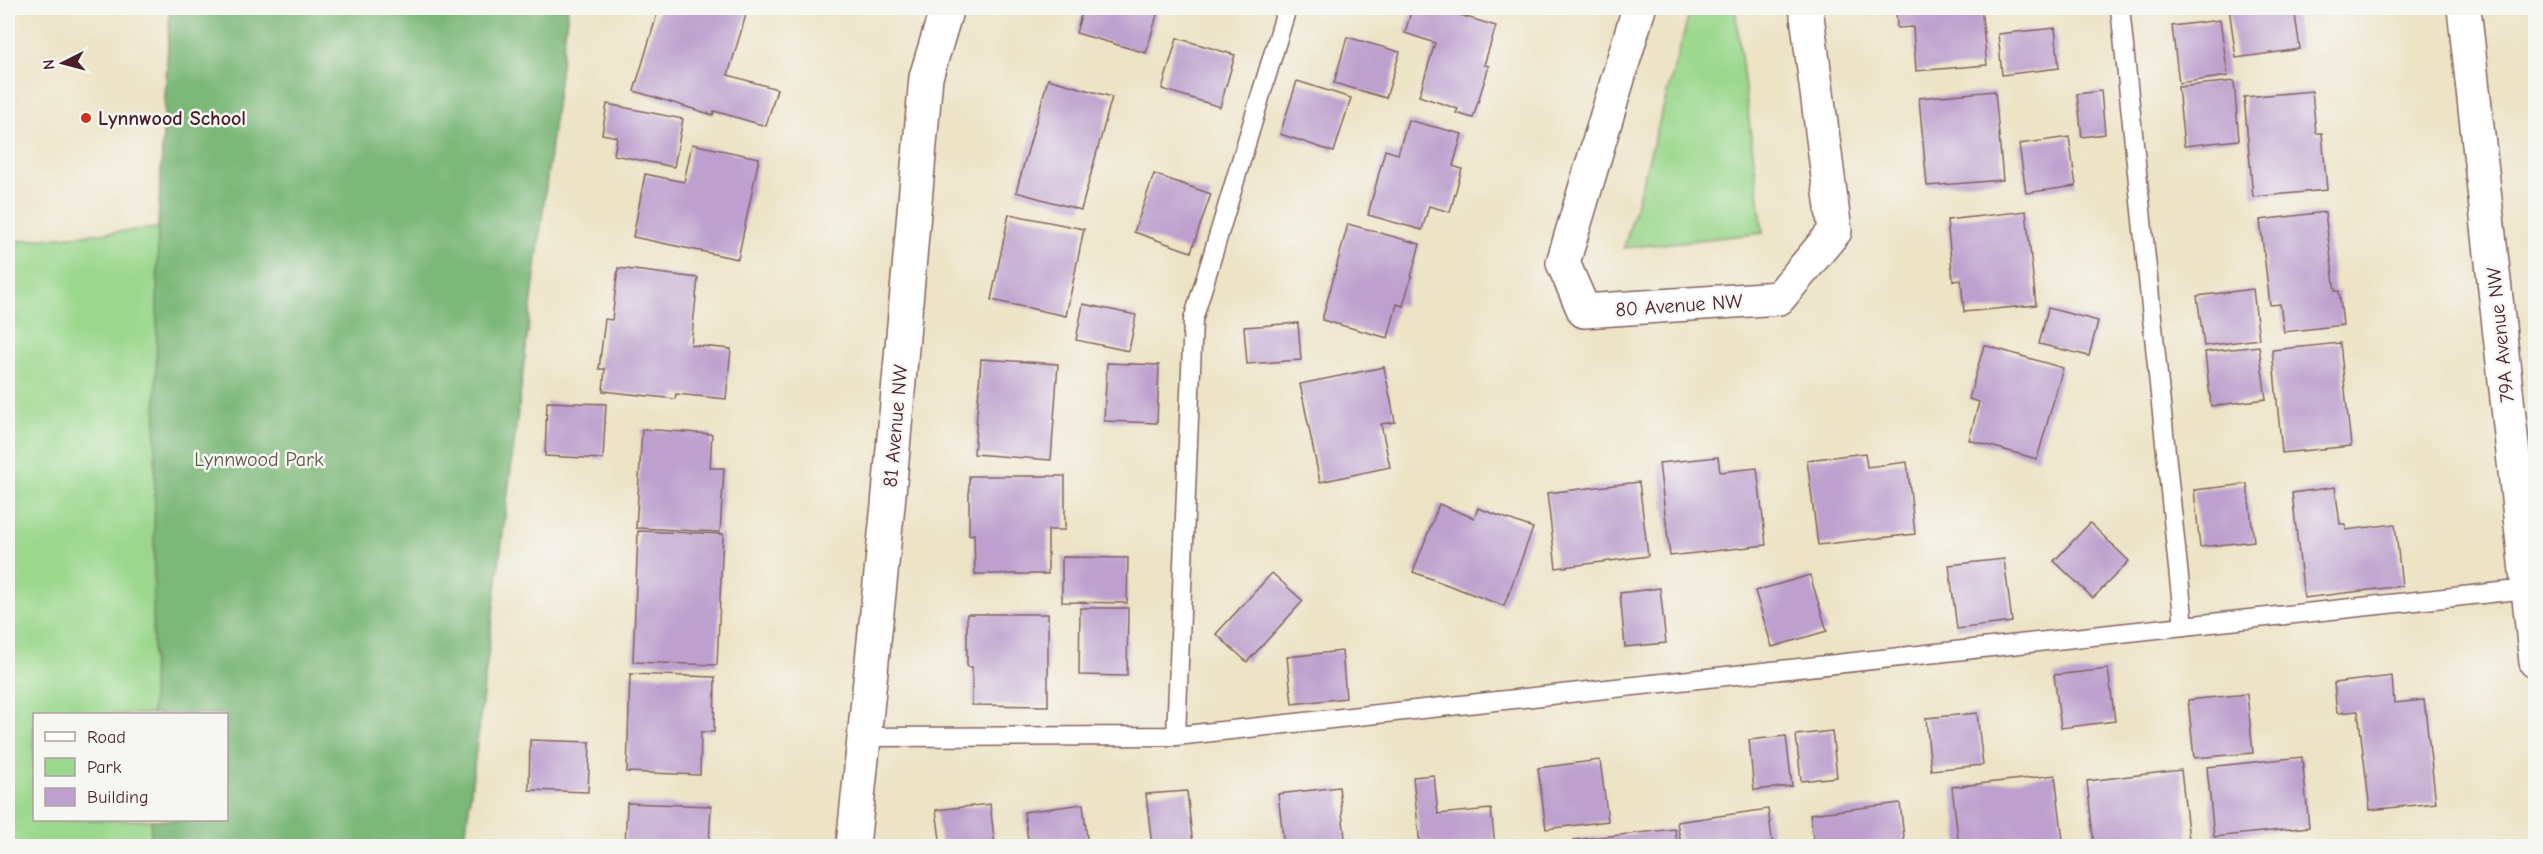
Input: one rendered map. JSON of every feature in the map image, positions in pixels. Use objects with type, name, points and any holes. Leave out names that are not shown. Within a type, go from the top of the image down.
[{"type":"street","name":"81 Avenue NW","points":[[853,846],[888,505],[926,77],[947,8]]},
{"type":"street","name":"80 Avenue NW","points":[[1639,8],[1563,263],[1584,311],[1779,298],[1835,231],[1806,8]]},
{"type":"street","name":"79A Avenue NW","points":[[2464,8],[2535,662]]},
{"type":"lane","points":[[1176,736],[1193,320],[1287,8]]},
{"type":"lane","points":[[2120,8],[2184,626]]},
{"type":"lane","points":[[864,736],[1176,736],[2528,589]]},
{"type":"green space","name":"Lynnwood Park","points":[[170,8],[568,8],[464,846],[8,846],[8,242],[158,228]]},
{"type":"green space","name":"Lynnwood Park","points":[[170,8],[568,8],[464,846],[151,846],[151,821],[228,821],[228,713],[152,713],[158,228]]},
{"type":"green space","points":[[1691,8],[1735,8],[1763,233],[1624,248]]},
{"type":"building","points":[[659,8],[748,8],[728,75],[777,89],[766,126],[714,111],[713,115],[634,91]]},
{"type":"building","points":[[1083,8],[1159,8],[1146,53],[1076,33]]},
{"type":"building","points":[[1412,8],[1437,8],[1496,26],[1484,65],[1489,66],[1473,118],[1456,113],[1458,109],[1419,96],[1435,43],[1405,33]]},
{"type":"building","points":[[1896,8],[1981,8],[1987,65],[1916,71],[1913,27],[1897,28]]},
{"type":"building","points":[[2229,8],[2294,8],[2300,49],[2236,58]]},
{"type":"building","points":[[2220,20],[2228,76],[2179,83],[2172,26]]},
{"type":"building","points":[[2055,28],[2059,68],[2002,75],[1998,34]]},
{"type":"building","points":[[1347,37],[1400,52],[1386,98],[1334,83]]},
{"type":"building","points":[[1177,38],[1235,55],[1220,107],[1162,89]]},
{"type":"building","points":[[1048,79],[1112,97],[1081,210],[1016,192]]},
{"type":"building","points":[[1297,81],[1351,98],[1334,152],[1280,134]]},
{"type":"building","points":[[2234,81],[2239,140],[2184,146],[2178,87]]},
{"type":"building","points":[[1995,91],[2003,180],[1927,186],[1919,98]]},
{"type":"building","points":[[2101,91],[2105,134],[2082,137],[2077,94]]},
{"type":"building","points":[[2312,91],[2316,133],[2322,133],[2327,190],[2253,197],[2244,97]]},
{"type":"building","points":[[607,104],[683,119],[674,167],[614,155],[617,137],[602,134]]},
{"type":"building","points":[[1408,120],[1462,134],[1453,166],[1462,169],[1450,212],[1429,206],[1422,230],[1368,215],[1385,150],[1398,154]]},
{"type":"building","points":[[2069,137],[2076,186],[2026,193],[2019,144]]},
{"type":"building","points":[[692,144],[759,158],[738,259],[633,237],[645,174],[684,182]]},
{"type":"building","points":[[1154,174],[1211,194],[1191,252],[1134,232]]},
{"type":"building","points":[[2026,211],[2036,305],[1964,312],[1961,280],[1953,281],[1947,220]]},
{"type":"building","points":[[2325,212],[2335,291],[2339,291],[2343,325],[2284,332],[2280,304],[2270,305],[2260,220]]},
{"type":"building","points":[[1009,214],[1084,229],[1066,316],[991,300]]},
{"type":"building","points":[[1348,224],[1420,244],[1403,306],[1397,304],[1388,338],[1322,320]]},
{"type":"building","points":[[618,268],[698,278],[691,345],[731,349],[726,399],[676,394],[675,399],[603,391],[605,369],[599,369],[605,319],[612,320]]},
{"type":"building","points":[[2253,289],[2259,339],[2204,346],[2197,296]]},
{"type":"building","points":[[1083,304],[1136,315],[1129,351],[1076,340]]},
{"type":"building","points":[[2048,308],[2098,321],[2089,356],[2039,344]]},
{"type":"building","points":[[1298,323],[1301,360],[1247,364],[1244,327]]},
{"type":"building","points":[[2340,343],[2351,446],[2282,453],[2272,350]]},
{"type":"building","points":[[1984,345],[2063,368],[2037,459],[1969,440],[1979,402],[1969,399]]},
{"type":"building","points":[[2259,346],[2266,399],[2211,406],[2205,352]]},
{"type":"building","points":[[981,359],[1058,364],[1051,460],[974,454]]},
{"type":"building","points":[[1107,363],[1159,365],[1157,423],[1104,421]]},
{"type":"building","points":[[1384,367],[1395,422],[1381,424],[1390,467],[1320,482],[1300,384]]},
{"type":"building","points":[[547,402],[606,404],[603,459],[545,456]]},
{"type":"building","points":[[642,429],[712,434],[710,468],[724,468],[720,532],[636,528]]},
{"type":"building","points":[[1865,453],[1867,467],[1907,462],[1915,534],[1818,545],[1807,460]]},
{"type":"building","points":[[1718,457],[1720,472],[1757,468],[1766,545],[1670,556],[1659,463]]},
{"type":"building","points":[[969,476],[1065,476],[1065,530],[1048,530],[1048,574],[975,574],[974,534],[969,535]]},
{"type":"building","points":[[1639,482],[1648,556],[1556,568],[1547,493]]},
{"type":"building","points":[[2247,484],[2254,541],[2200,547],[2194,490]]},
{"type":"building","points":[[2335,487],[2340,524],[2345,524],[2346,530],[2395,524],[2402,586],[2304,598],[2292,493]]},
{"type":"building","points":[[1439,504],[1474,518],[1478,508],[1533,528],[1504,606],[1413,572]]},
{"type":"building","points":[[2090,523],[2129,561],[2093,598],[2054,561]]},
{"type":"building","points":[[638,531],[723,534],[717,665],[633,662]]},
{"type":"building","points":[[1062,557],[1128,558],[1127,603],[1062,602]]},
{"type":"building","points":[[2004,559],[2012,622],[1957,629],[1949,565]]},
{"type":"building","points":[[1272,573],[1303,601],[1247,662],[1216,634]]},
{"type":"building","points":[[1810,575],[1827,631],[1772,647],[1755,591]]},
{"type":"building","points":[[1660,588],[1666,643],[1625,647],[1620,593]]},
{"type":"building","points":[[1080,608],[1128,608],[1127,676],[1079,675]]},
{"type":"building","points":[[967,614],[1048,614],[1048,706],[972,705],[972,667],[967,667]]},
{"type":"building","points":[[1342,651],[1346,698],[1292,704],[1287,657]]},
{"type":"building","points":[[2108,669],[2115,721],[2061,728],[2054,675]]},
{"type":"building","points":[[630,674],[715,677],[714,732],[701,732],[700,775],[627,772]]},
{"type":"building","points":[[2392,676],[2394,703],[2424,700],[2436,803],[2370,810],[2358,711],[2337,713],[2334,683]]},
{"type":"building","points":[[2247,694],[2253,753],[2194,758],[2188,700]]},
{"type":"building","points":[[1977,713],[1983,765],[1931,770],[1926,718]]},
{"type":"building","points":[[1832,731],[1837,777],[1801,781],[1796,735]]},
{"type":"building","points":[[1786,736],[1792,786],[1754,790],[1749,740]]},
{"type":"building","points":[[530,740],[590,742],[588,792],[529,790]]},
{"type":"building","points":[[2302,757],[2309,827],[2214,837],[2207,767]]},
{"type":"building","points":[[1600,760],[1608,821],[1546,829],[1538,768]]},
{"type":"building","points":[[2181,770],[2189,840],[2128,846],[2094,846],[2087,781]]},
{"type":"building","points":[[1434,775],[1438,814],[1491,809],[1495,846],[1420,846],[1413,777]]},
{"type":"building","points":[[2055,775],[2063,840],[2012,846],[1959,846],[1952,787]]},
{"type":"building","points":[[1339,787],[1346,846],[1284,846],[1278,794]]},
{"type":"building","points":[[1187,791],[1193,846],[1152,846],[1146,794]]},
{"type":"building","points":[[627,803],[711,806],[709,846],[625,846]]},
{"type":"building","points":[[1900,803],[1905,846],[1814,846],[1810,814]]},
{"type":"building","points":[[990,804],[995,846],[941,846],[936,810]]},
{"type":"building","points":[[1083,804],[1088,846],[1029,846],[1024,812]]},
{"type":"building","points":[[1768,809],[1773,846],[1681,846],[1677,822]]},
{"type":"building","points":[[1675,829],[1677,846],[1574,846],[1573,840]]},
{"type":"place","name":"Lynnwood School","points":[[86,118]]}]
